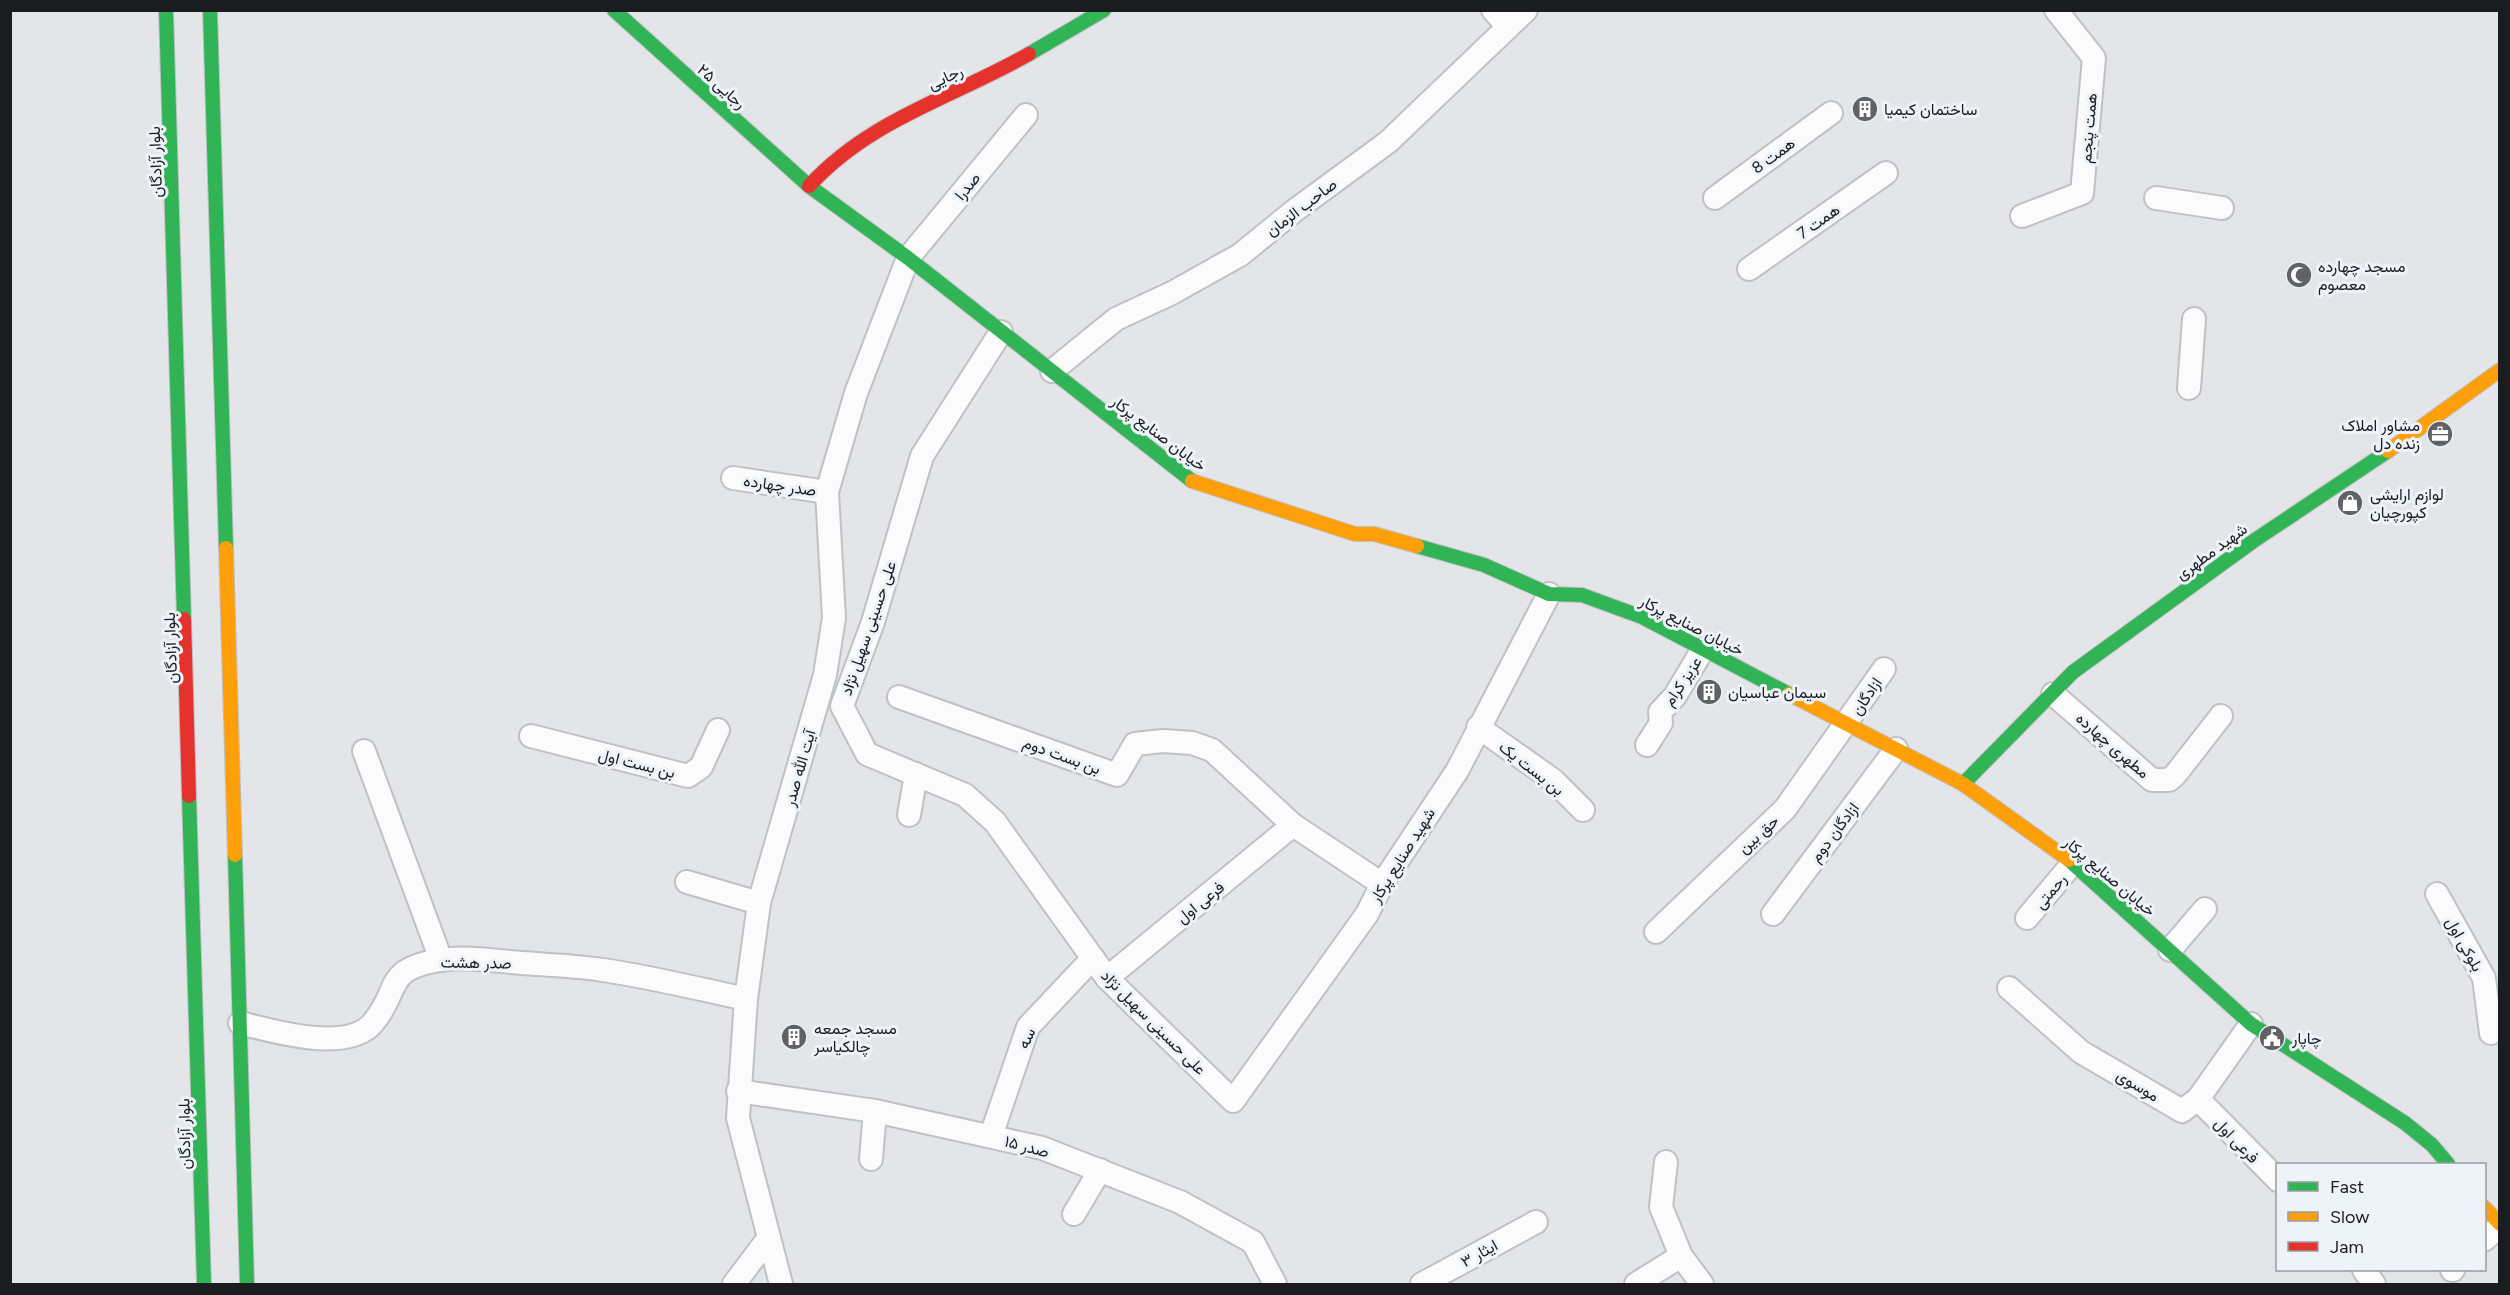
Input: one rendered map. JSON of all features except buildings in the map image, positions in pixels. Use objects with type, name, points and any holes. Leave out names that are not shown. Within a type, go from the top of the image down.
[{"type":"main road","name":"بلوار آزادگان","points":[[166,10],[203,1018],[204,1284]]},
{"type":"main road","points":[[210,10],[235,1022],[247,1284]]},
{"type":"main road","name":"رجایی ۲۵","points":[[614,10],[809,186]]},
{"type":"main road","name":"رجایی","points":[[809,186],[827,164],[875,128],[993,74],[1104,10]]},
{"type":"main road","name":"خیابان صنایع پرکار","points":[[809,186],[908,258],[1195,483],[1355,534],[1374,534],[1484,565],[1549,594],[1582,596],[1642,617],[1963,784],[2073,863],[2251,1024],[2405,1123],[2432,1145],[2447,1163]]},
{"type":"main road","name":"شهید مطهری","points":[[1963,784],[2073,672],[2233,556],[2498,375]]},
{"type":"main road","points":[[2486,1209],[2499,1225]]},
{"type":"street","name":"صاحب الزمان","points":[[1052,372],[1116,320],[1172,293],[1240,255],[1294,211],[1388,142],[1501,19],[1526,10]]},
{"type":"street","name":"همت پنجم","points":[[2022,216],[2082,193],[2094,58],[2056,10]]},
{"type":"street","name":"همت 8","points":[[1715,198],[1832,113]]},
{"type":"street","name":"صدرا","points":[[908,258],[1026,114]]},
{"type":"street","name":"همت 7","points":[[1749,269],[1886,173]]},
{"type":"street","points":[[2156,198],[2222,208]]},
{"type":"street","name":"آیت الله صدر","points":[[781,1284],[738,1118],[746,999],[759,903],[825,675],[834,618],[826,492],[856,393],[908,258]]},
{"type":"street","points":[[2189,388],[2194,319]]},
{"type":"street","name":"علی حسینی سهیل نژاد","points":[[1001,332],[922,456],[873,622],[842,706],[867,754],[965,795],[994,822],[1107,978],[1233,1101]]},
{"type":"street","name":"صدر چهارده","points":[[733,478],[826,492]]},
{"type":"street","name":"شهید صنایع پرکار","points":[[1233,1101],[1366,914],[1382,884],[1456,771],[1549,594]]},
{"type":"street","name":"عزیز کرام","points":[[1647,745],[1661,723],[1660,712],[1675,696],[1703,649]]},
{"type":"street","name":"ازادگان","points":[[1847,723],[1884,669]]},
{"type":"street","name":"مطهری چهارده","points":[[2053,693],[2152,780],[2169,780],[2175,775],[2221,716]]},
{"type":"street","name":"بن بست دوم","points":[[899,697],[1117,775],[1135,744],[1163,741],[1192,743],[1212,750],[1293,825],[1382,884]]},
{"type":"street","name":"حق بین","points":[[1656,932],[1785,810],[1847,723]]},
{"type":"street","name":"بن بست یک","points":[[1478,728],[1553,780],[1583,810]]},
{"type":"street","name":"بن بست اول","points":[[531,736],[688,776],[701,767],[718,730]]},
{"type":"street","name":"ازادگان دوم","points":[[1773,914],[1896,749]]},
{"type":"street","points":[[364,751],[441,960]]},
{"type":"street","points":[[909,815],[916,774]]},
{"type":"street","name":"فرعی اول","points":[[1107,978],[1293,825]]},
{"type":"street","name":"رحمتی","points":[[2027,918],[2073,863]]},
{"type":"street","points":[[687,882],[759,903]]},
{"type":"street","name":"بلوکی اول","points":[[2437,894],[2484,978],[2492,1032]]},
{"type":"street","points":[[2170,950],[2205,909]]},
{"type":"street","name":"سه","points":[[991,1136],[1028,1027],[1093,958]]},
{"type":"street","name":"صدر هشت","points":[[235,1022],[303,1037],[326,1038],[353,1035],[371,1025],[396,981],[407,968],[441,960],[477,959],[603,970],[746,999]]},
{"type":"street","name":"موسوی","points":[[2009,988],[2081,1052],[2182,1111],[2198,1098]]},
{"type":"street","points":[[2198,1098],[2251,1024]]},
{"type":"street","name":"صدر ۱۵","points":[[738,1092],[875,1111],[1042,1148],[1180,1202],[1253,1242],[1275,1284]]},
{"type":"street","name":"فرعی اول","points":[[2198,1098],[2276,1179]]},
{"type":"street","points":[[871,1159],[875,1111]]},
{"type":"street","points":[[1666,1162],[1661,1206],[1681,1256],[1702,1284]]},
{"type":"street","points":[[1074,1214],[1100,1170]]},
{"type":"street","name":"ایثار ۳","points":[[1422,1284],[1536,1222]]},
{"type":"street","points":[[2486,1238],[2499,1225]]},
{"type":"street","points":[[734,1284],[768,1239]]},
{"type":"street","points":[[1636,1284],[1681,1256]]},
{"type":"street","points":[[2365,1271],[2374,1284]]},
{"type":"traffic: fast","points":[[166,10],[184,619]]},
{"type":"traffic: fast","points":[[210,10],[226,548]]},
{"type":"traffic: fast","points":[[614,10],[809,186],[908,258],[1192,481]]},
{"type":"traffic: fast","points":[[1029,54],[1104,10]]},
{"type":"traffic: fast","points":[[1963,784],[2073,672],[2252,542],[2388,451]]},
{"type":"traffic: fast","points":[[1417,546],[1484,565],[1549,594],[1582,595],[1642,617],[1789,694]]},
{"type":"traffic: fast","points":[[189,796],[204,1284]]},
{"type":"traffic: fast","points":[[235,855],[247,1284]]},
{"type":"traffic: fast","points":[[2069,860],[2251,1024],[2405,1123],[2432,1145],[2447,1163]]},
{"type":"traffic: slow","points":[[2388,451],[2500,370]]},
{"type":"traffic: slow","points":[[1192,481],[1355,534],[1374,534],[1417,546]]},
{"type":"traffic: slow","points":[[226,548],[235,855]]},
{"type":"traffic: slow","points":[[1789,694],[1963,784],[2069,860]]},
{"type":"traffic: slow","points":[[2486,1209],[2500,1224]]},
{"type":"traffic: jam","points":[[809,186],[858,143],[885,126],[1029,54]]},
{"type":"traffic: jam","points":[[184,619],[189,796]]},
{"type":"place","name":"ساختمان کیمیا","points":[[1865,109]]},
{"type":"place","name":"مسجد چهارده معصوم","points":[[2299,275]]},
{"type":"place","name":"مشاور املاک زنده دل","points":[[2440,434]]},
{"type":"place","name":"لوازم ارایشی کپورچیان","points":[[2350,503]]},
{"type":"place","name":"سیمان عباسیان","points":[[1709,692]]},
{"type":"place","name":"مسجد جمعه چالکیاسر","points":[[794,1037]]},
{"type":"place","name":"چاپار","points":[[2272,1038]]}]
